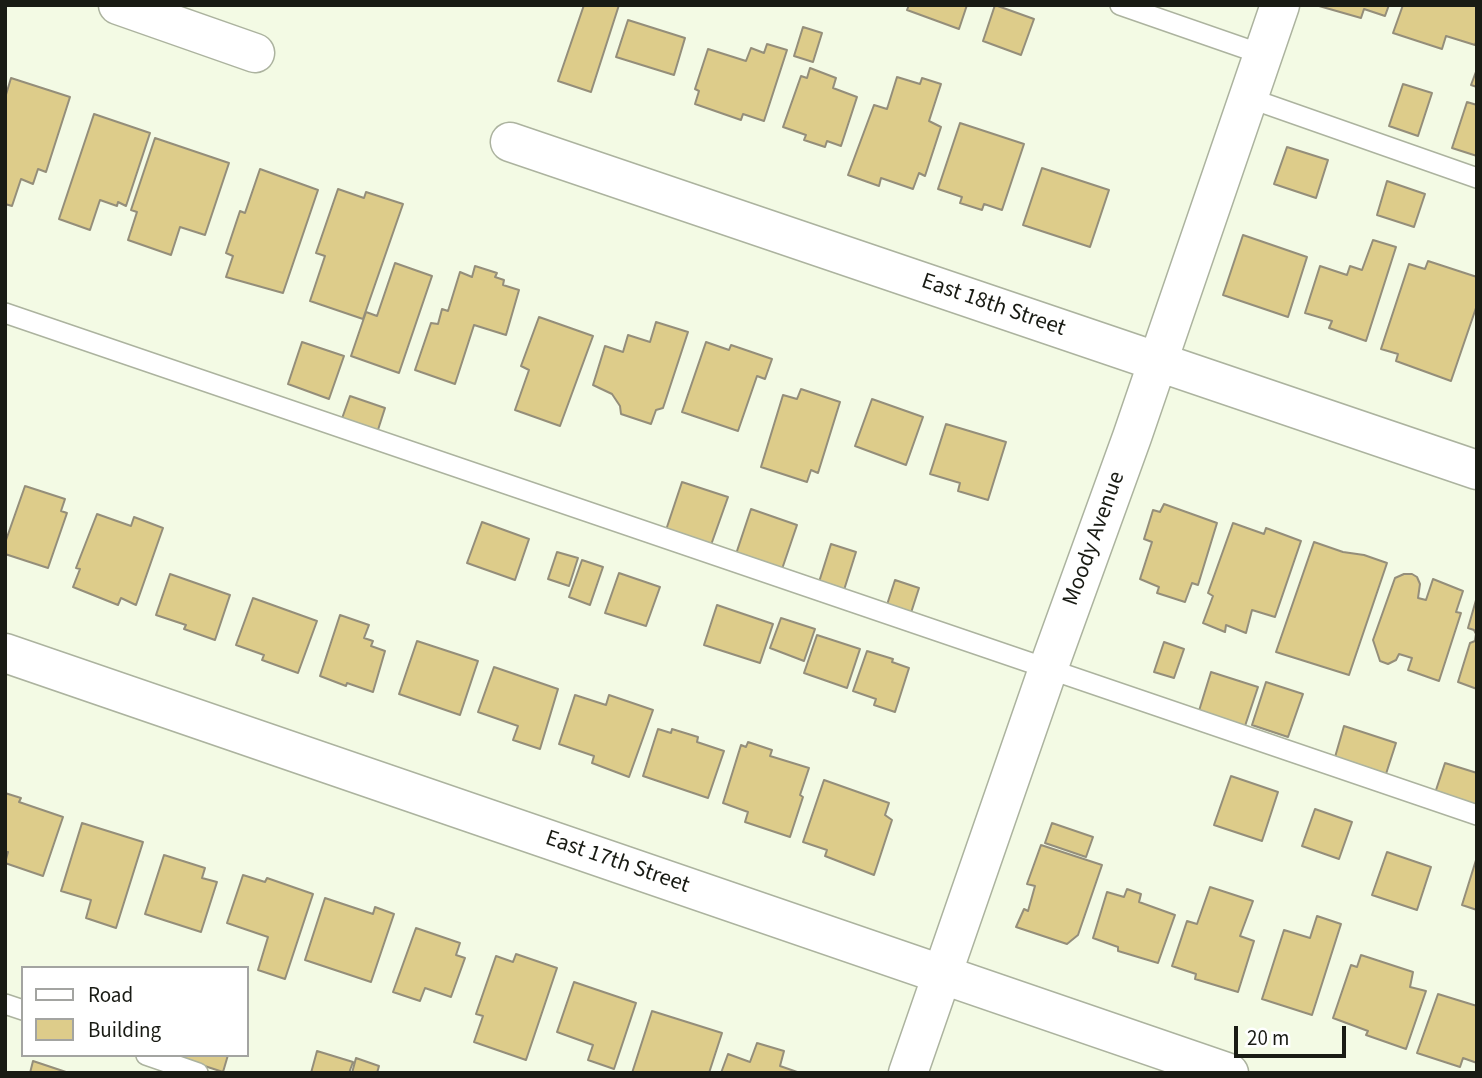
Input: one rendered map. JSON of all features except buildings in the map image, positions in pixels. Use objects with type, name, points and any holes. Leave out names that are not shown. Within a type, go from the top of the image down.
[{"type":"street","points":[[118,5],[255,54]]},
{"type":"street","name":"Moody Avenue","points":[[908,1073],[1250,98],[1280,5]]},
{"type":"street","name":"East 18th Street","points":[[510,142],[1477,470]]},
{"type":"street","name":"East 17th Street","points":[[5,653],[1229,1073]]},
{"type":"lane","points":[[1120,5],[1264,55]]},
{"type":"lane","points":[[1250,98],[1477,178]]},
{"type":"lane","points":[[5,313],[1477,815]]},
{"type":"lane","points":[[152,1057],[198,1073]]}]
